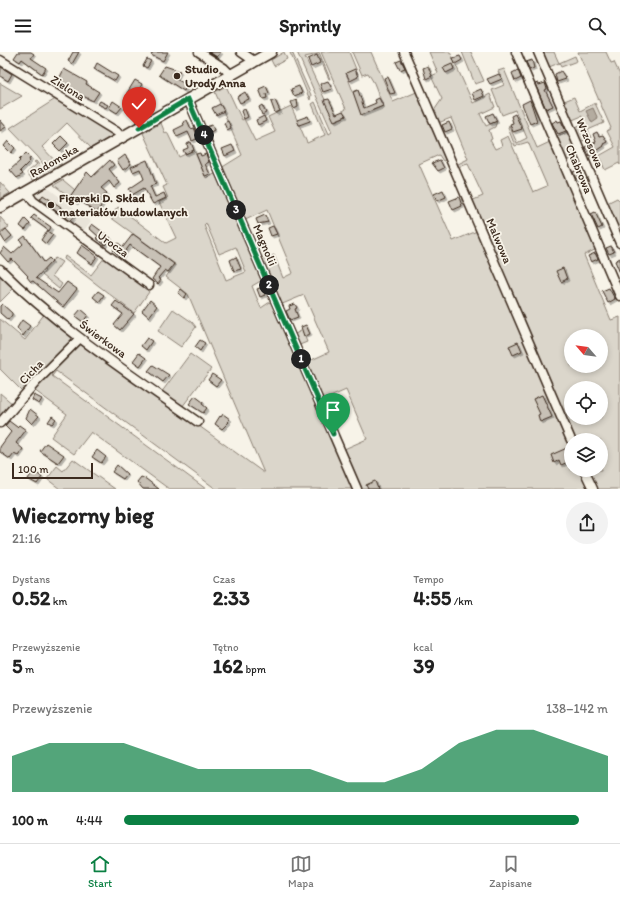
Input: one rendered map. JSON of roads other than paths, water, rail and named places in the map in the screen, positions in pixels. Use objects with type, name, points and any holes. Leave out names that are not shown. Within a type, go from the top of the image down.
[{"type":"main road","name":"Radomska","points":[[0,208],[271,52]]},
{"type":"street","points":[[199,52],[224,68],[231,75]]},
{"type":"street","points":[[241,52],[254,61]]},
{"type":"street","name":"Malwowa","points":[[404,52],[569,433]]},
{"type":"street","name":"Chabrowa","points":[[516,52],[620,296]]},
{"type":"street","name":"Wrzosowa","points":[[538,52],[620,243]]},
{"type":"street","name":"Zielona","points":[[0,60],[117,132],[122,138]]},
{"type":"street","name":"Magnolii","points":[[188,99],[357,489]]},
{"type":"street","name":"Urocza","points":[[26,192],[33,201],[149,285]]},
{"type":"street","name":"Świerkowa","points":[[0,269],[23,291],[80,338],[198,422]]},
{"type":"street","name":"Cicha","points":[[0,423],[36,382],[80,338]]},
{"type":"street","points":[[587,477],[593,489]]},
{"type":"place","name":"Studio Urody Anna","points":[[177,76]]},
{"type":"place","name":"Figarski D. Skład materiałów budowlanych","points":[[51,205]]}]
